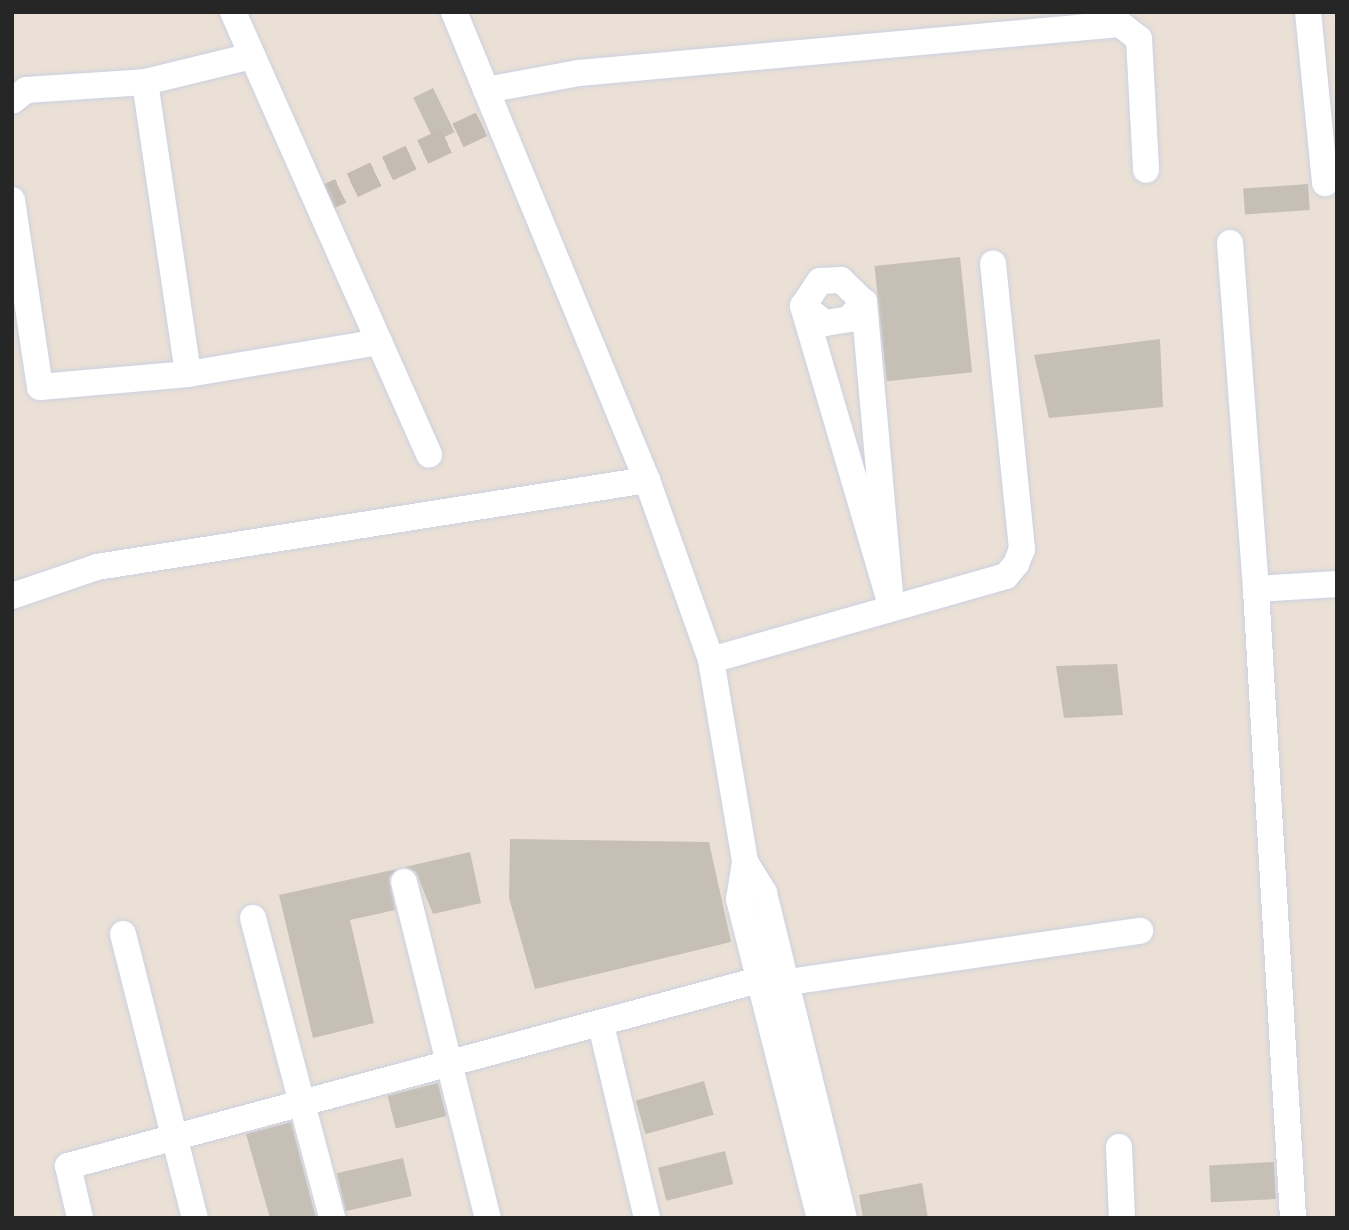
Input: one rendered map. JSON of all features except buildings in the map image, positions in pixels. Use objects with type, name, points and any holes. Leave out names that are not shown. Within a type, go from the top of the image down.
[{"type":"street","points":[[233,12],[429,454]]},
{"type":"street","points":[[454,12],[647,480],[712,660],[745,862],[739,899],[771,981],[844,1218]]},
{"type":"street","points":[[1308,12],[1325,183]]},
{"type":"street","points":[[486,90],[579,73],[1120,24],[1139,40],[1146,170]]},
{"type":"street","points":[[12,101],[26,90],[145,82],[252,56]]},
{"type":"street","points":[[145,82],[188,374]]},
{"type":"street","points":[[12,200],[40,387],[188,374],[379,342]]},
{"type":"street","points":[[1230,243],[1256,589],[1293,1218]]},
{"type":"street","points":[[712,660],[891,605],[1006,576],[1022,549],[993,263]]},
{"type":"street","points":[[803,306],[820,281],[841,280],[864,302],[891,605]]},
{"type":"street","points":[[803,306],[825,323],[849,319],[864,302]]},
{"type":"street","points":[[803,306],[891,605]]},
{"type":"street","points":[[12,596],[97,567],[647,480]]},
{"type":"street","points":[[1256,589],[1337,583]]},
{"type":"street","points":[[404,882],[488,1218]]},
{"type":"street","points":[[253,918],[332,1218]]},
{"type":"street","points":[[80,1218],[68,1166],[176,1139],[450,1062],[771,981],[1140,930]]},
{"type":"street","points":[[122,934],[195,1218]]},
{"type":"street","points":[[771,981],[820,1218]]},
{"type":"street","points":[[601,1025],[647,1218]]},
{"type":"street","points":[[1119,1147],[1122,1218]]},
{"type":"tunnel","points":[[317,202],[497,117]]}]
